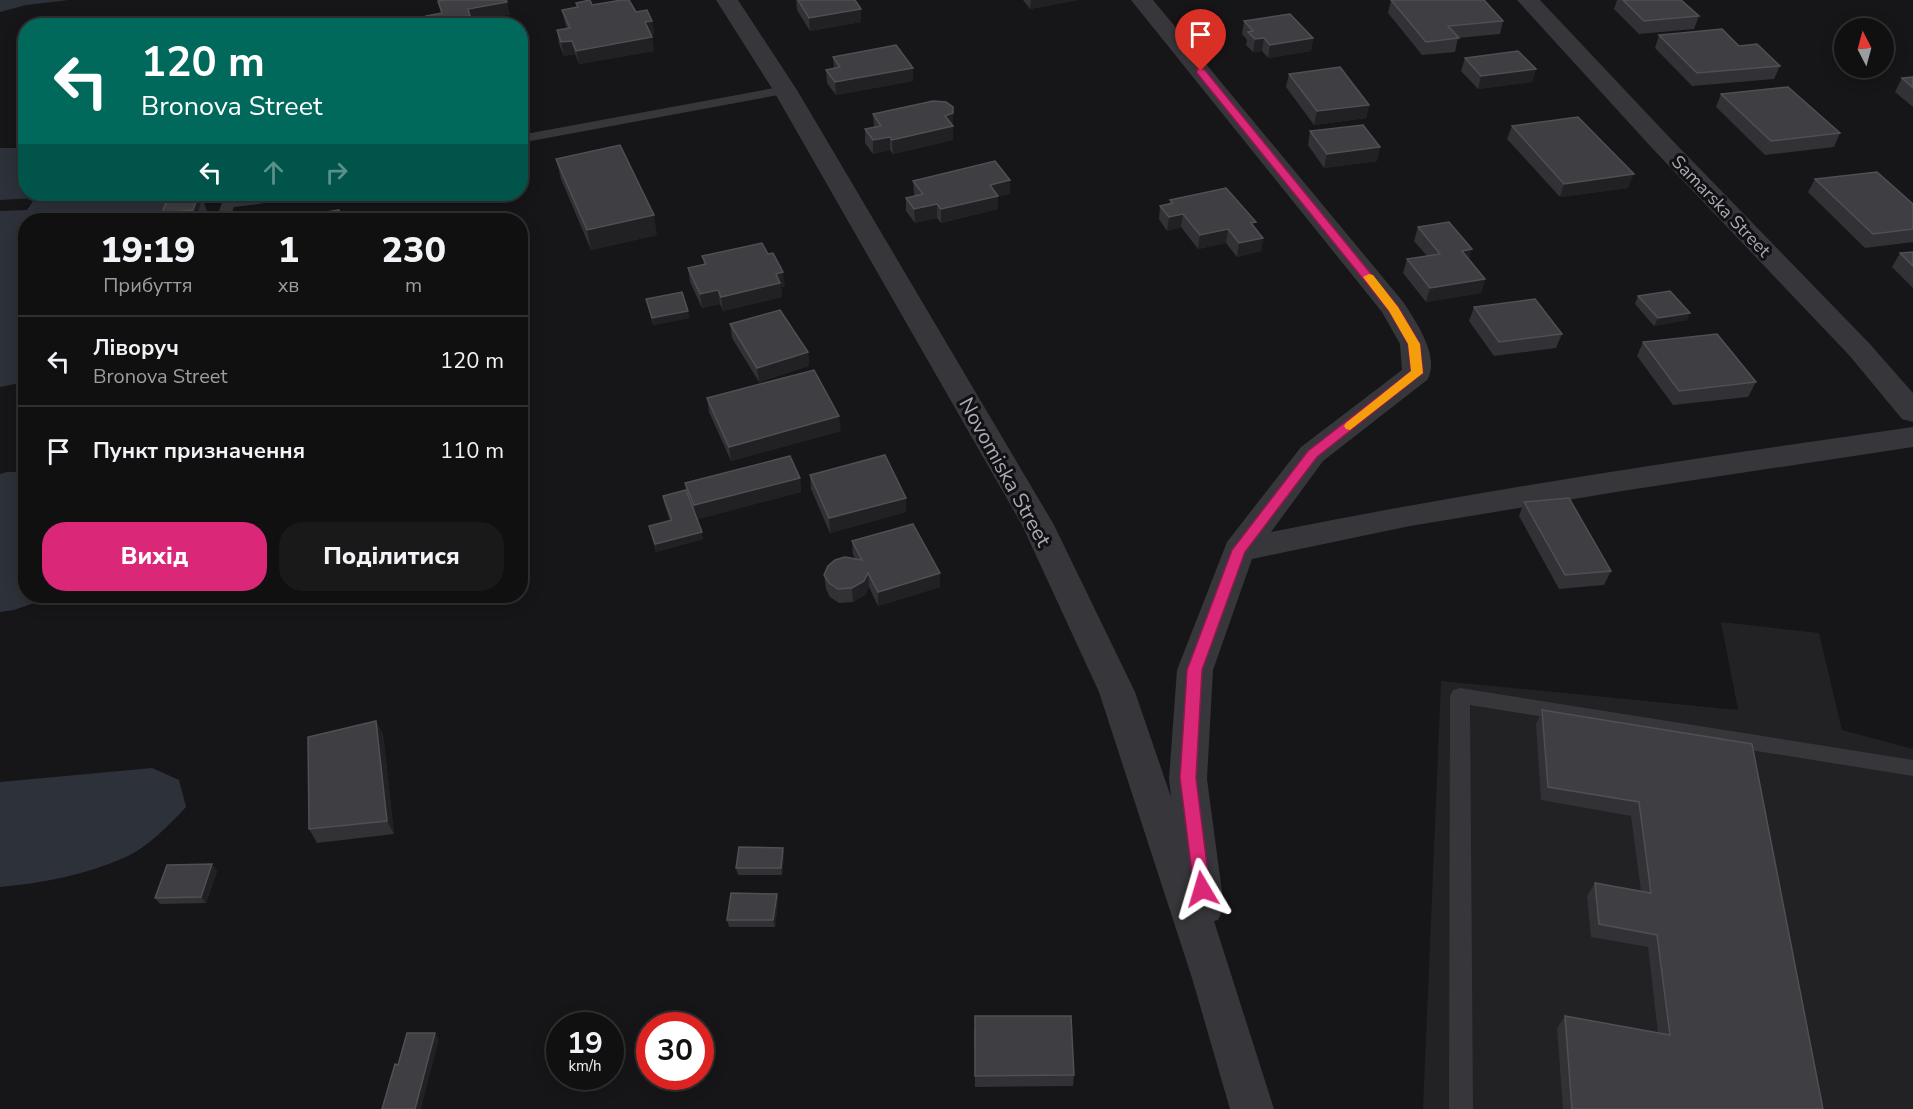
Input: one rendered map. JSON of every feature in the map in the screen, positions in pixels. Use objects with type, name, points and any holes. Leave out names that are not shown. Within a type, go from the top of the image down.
[{"type":"street","name":"Novomiska Street","points":[[727,0],[785,90],[1038,525],[1117,692],[1213,978]]},
{"type":"street","points":[[1142,0],[1394,309],[1414,344],[1417,373],[1312,454],[1239,550],[1195,670],[1188,778],[1213,978],[1252,1109]]},
{"type":"street","name":"Samarska Street","points":[[1528,0],[1661,143],[1859,349],[1913,412]]},
{"type":"street","points":[[1239,550],[1410,515],[1622,480],[1913,437]]},
{"type":"lane","points":[[528,138],[785,90]]},
{"type":"lane","points":[[225,213],[228,203],[249,201]]},
{"type":"lane","points":[[1461,1109],[1460,696],[1913,768]]},
{"type":"shaded area","points":[[0,0],[69,0],[26,5],[0,12]]},
{"type":"shaded area","points":[[0,148],[18,148],[18,201],[203,201],[208,213],[18,213],[18,383],[0,387]]},
{"type":"shaded area","points":[[18,472],[18,603],[34,603],[0,612],[0,474]]},
{"type":"shaded area","points":[[1721,622],[1819,633],[1842,730],[1913,749],[1913,1109],[1423,1109],[1441,681],[1738,710]]},
{"type":"shaded area","points":[[152,768],[179,780],[186,807],[150,841],[126,857],[95,869],[48,880],[0,887],[0,782]]},
{"type":"pier","points":[[0,200],[33,201],[27,210],[0,211]]},
{"type":"building","points":[[506,0],[507,2],[468,9],[470,16],[427,18],[426,16],[442,13],[438,1]]},
{"type":"building","points":[[590,0],[592,5],[629,0],[636,12],[647,10],[652,21],[645,22],[652,37],[576,51],[572,41],[561,42],[557,30],[570,28],[562,10],[578,7],[576,3]]},
{"type":"building","points":[[798,0],[855,0],[861,9],[809,18]]},
{"type":"building","points":[[1391,0],[1484,0],[1503,21],[1448,26],[1459,38],[1426,42]]},
{"type":"building","points":[[1623,0],[1681,0],[1699,16],[1644,21]]},
{"type":"building","points":[[1290,14],[1313,38],[1270,45],[1264,38],[1255,39],[1248,32],[1253,31],[1244,21]]},
{"type":"building","points":[[1722,29],[1739,46],[1757,44],[1780,66],[1697,73],[1659,35]]},
{"type":"building","points":[[896,45],[913,68],[835,82],[826,70],[840,67],[833,57]]},
{"type":"building","points":[[1518,51],[1536,69],[1481,76],[1465,58]]},
{"type":"building","points":[[1340,67],[1369,105],[1317,111],[1289,74]]},
{"type":"building","points":[[1913,77],[1913,88],[1902,78]]},
{"type":"building","points":[[1788,87],[1840,133],[1771,141],[1721,94]]},
{"type":"building","points":[[933,101],[946,102],[953,107],[953,113],[945,116],[953,126],[892,140],[890,137],[873,140],[865,129],[881,126],[873,114]]},
{"type":"building","points":[[1578,117],[1634,174],[1564,184],[1512,126]]},
{"type":"building","points":[[1363,125],[1380,147],[1327,154],[1310,131]]},
{"type":"building","points":[[620,145],[654,215],[587,230],[556,159]]},
{"type":"building","points":[[995,161],[1010,180],[990,185],[998,196],[941,209],[937,204],[914,209],[906,198],[923,194],[913,181]]},
{"type":"building","points":[[1877,172],[1913,204],[1913,229],[1873,234],[1815,179]]},
{"type":"building","points":[[1226,188],[1256,222],[1251,223],[1263,238],[1239,243],[1228,229],[1200,235],[1183,214],[1169,217],[1160,206],[1173,203],[1170,200]]},
{"type":"building","points":[[167,201],[196,201],[193,210],[162,213]]},
{"type":"building","points":[[339,210],[339,213],[322,213]]},
{"type":"building","points":[[1449,222],[1472,249],[1462,251],[1485,279],[1430,288],[1407,259],[1440,254],[1418,227]]},
{"type":"building","points":[[762,243],[768,254],[773,253],[783,272],[776,274],[780,283],[721,297],[718,290],[700,294],[688,268],[706,264],[702,256]]},
{"type":"building","points":[[1913,252],[1913,266],[1900,253]]},
{"type":"building","points":[[1670,291],[1690,313],[1658,318],[1638,296]]},
{"type":"building","points":[[682,292],[688,311],[652,318],[646,299]]},
{"type":"building","points":[[1535,299],[1562,334],[1499,342],[1474,307]]},
{"type":"building","points":[[780,310],[808,352],[757,368],[730,324]]},
{"type":"building","points":[[1717,334],[1756,382],[1679,391],[1643,342]]},
{"type":"building","points":[[814,370],[839,416],[729,447],[707,398]]},
{"type":"building","points":[[885,455],[906,498],[829,518],[810,475]]},
{"type":"building","points":[[790,456],[800,478],[694,505],[685,483]]},
{"type":"building","points":[[686,490],[702,532],[655,544],[649,526],[672,520],[663,496]]},
{"type":"building","points":[[1569,498],[1611,571],[1565,575],[1524,502]]},
{"type":"building","points":[[913,524],[940,573],[878,592],[868,573],[864,581],[852,588],[838,589],[829,583],[824,575],[828,566],[835,560],[845,557],[862,560],[852,541]]},
{"type":"building","points":[[1542,710],[1752,744],[1823,1109],[1572,1109],[1565,1016],[1670,1035],[1657,935],[1599,924],[1595,883],[1651,893],[1639,802],[1548,787]]},
{"type":"building","points":[[376,721],[387,821],[309,829],[308,737]]},
{"type":"building","points":[[739,847],[783,848],[781,868],[736,868]]},
{"type":"building","points":[[212,864],[201,897],[155,898],[167,865]]},
{"type":"building","points":[[731,893],[777,894],[773,920],[727,920]]},
{"type":"building","points":[[975,1016],[1071,1016],[1074,1075],[975,1076]]},
{"type":"building","points":[[407,1033],[435,1033],[415,1109],[382,1109],[395,1064],[398,1065]]},
{"type":"slow traffic","points":[[1350,426],[1417,373],[1414,344],[1394,309],[1369,277]]},
{"type":"route","points":[[1201,71],[1394,309],[1414,344],[1417,373],[1312,454],[1239,550],[1195,670],[1188,778],[1202,889]]}]
